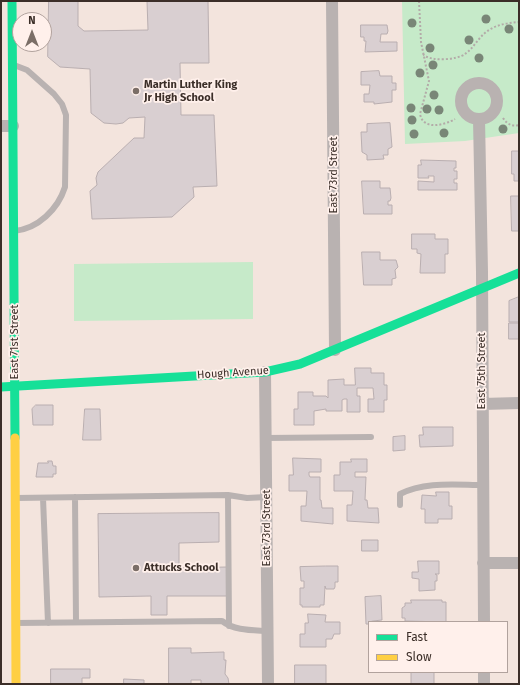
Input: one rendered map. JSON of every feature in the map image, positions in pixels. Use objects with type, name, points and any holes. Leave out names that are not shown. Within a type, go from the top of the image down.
[{"type":"street","name":"East 73rd Street","points":[[332,1],[335,350]]},
{"type":"street","name":"East 71st Street","points":[[8,2],[13,64],[14,126],[16,684]]},
{"type":"street","name":"East 75th Street","points":[[479,119],[484,485],[484,621]]},
{"type":"street","points":[[1,126],[14,126]]},
{"type":"street","name":"Hough Avenue","points":[[1,387],[265,372],[300,364],[519,273]]},
{"type":"street","name":"East 73rd Street","points":[[265,372],[268,684]]},
{"type":"street","points":[[482,404],[519,403]]},
{"type":"street","points":[[483,563],[519,562]]},
{"type":"street","points":[[484,673],[484,684]]},
{"type":"lane","points":[[13,64],[27,70],[54,94],[62,104],[66,116],[65,187],[62,198],[55,207],[34,227],[14,231]]},
{"type":"lane","points":[[266,438],[371,437]]},
{"type":"lane","points":[[400,505],[400,494],[412,488],[423,486],[484,485]]},
{"type":"lane","points":[[16,498],[228,495],[247,498],[267,497]]},
{"type":"lane","points":[[228,495],[229,626]]},
{"type":"lane","points":[[75,497],[76,622]]},
{"type":"lane","points":[[43,498],[48,622]]},
{"type":"lane","points":[[16,623],[222,621],[229,626],[248,630],[268,631]]},
{"type":"path","points":[[419,1],[423,53],[429,80],[420,114],[421,118],[423,121],[433,125],[455,119]]},
{"type":"path","points":[[423,53],[426,57],[433,59],[462,56],[490,29],[508,23],[519,22]]},
{"type":"path","points":[[503,118],[506,123],[511,125],[519,125]]},
{"type":"green space","points":[[402,1],[519,1],[519,133],[465,141],[405,144]]},
{"type":"green space","points":[[253,262],[253,319],[74,321],[74,264]]},
{"type":"building","name":"Martin Luther King Jr High School","points":[[49,1],[78,1],[78,26],[84,31],[148,30],[147,1],[208,1],[209,63],[180,63],[181,115],[214,115],[217,186],[193,187],[194,197],[172,217],[92,219],[90,191],[97,185],[96,178],[98,172],[134,138],[144,138],[145,117],[129,118],[123,123],[116,124],[104,123],[91,113],[90,69],[60,67],[48,57],[48,52],[52,52],[52,12],[49,12]]},
{"type":"building","points":[[361,25],[387,25],[387,34],[381,34],[380,42],[397,42],[397,51],[365,52],[366,41],[364,41],[364,37],[361,37]]},
{"type":"building","points":[[379,71],[380,76],[392,76],[392,83],[396,83],[396,90],[392,90],[392,102],[374,104],[374,102],[364,102],[364,94],[369,94],[370,85],[361,85],[361,72]]},
{"type":"building","points":[[390,123],[392,147],[388,149],[388,155],[383,155],[384,159],[367,160],[367,155],[362,152],[361,132],[367,132],[367,124]]},
{"type":"building","points":[[512,151],[519,151],[519,181],[514,181],[514,174],[512,174]]},
{"type":"building","points":[[421,160],[456,161],[456,168],[454,168],[454,171],[457,171],[457,179],[454,179],[454,183],[457,183],[457,190],[418,190],[418,181],[434,182],[434,176],[428,176],[429,178],[418,178],[418,165],[421,165]]},
{"type":"building","points":[[362,181],[380,181],[380,188],[390,188],[391,198],[390,201],[388,201],[388,205],[392,205],[392,214],[364,214]]},
{"type":"building","points":[[511,196],[519,196],[519,231],[512,231]]},
{"type":"building","points":[[412,234],[435,234],[435,239],[448,239],[448,254],[445,254],[445,273],[420,273],[421,254],[417,253],[417,249],[412,249]]},
{"type":"building","points":[[362,252],[380,252],[380,260],[396,260],[398,267],[395,270],[396,278],[392,279],[392,285],[364,285]]},
{"type":"building","points":[[519,297],[519,322],[509,322],[509,301]]},
{"type":"building","points":[[509,323],[519,323],[519,339],[509,339]]},
{"type":"building","points":[[355,368],[371,368],[371,373],[384,373],[384,385],[387,385],[387,400],[384,400],[384,412],[368,412],[368,399],[374,399],[373,388],[357,388],[357,396],[360,396],[360,412],[347,412],[347,399],[344,399],[342,400],[342,411],[326,411],[326,409],[314,411],[314,425],[294,425],[294,409],[298,409],[298,392],[313,392],[313,396],[326,396],[328,398],[328,380],[344,379],[344,385],[355,385]]},
{"type":"building","points":[[36,405],[53,405],[53,425],[33,425],[32,409]]},
{"type":"building","points":[[85,409],[100,409],[101,440],[83,440]]},
{"type":"building","points":[[423,427],[453,427],[453,446],[420,447],[419,435],[423,435]]},
{"type":"building","points":[[405,436],[405,450],[393,451],[393,437]]},
{"type":"building","points":[[293,458],[321,459],[321,472],[309,472],[309,475],[310,477],[320,477],[320,500],[322,508],[333,508],[333,524],[301,521],[301,506],[306,506],[307,491],[289,491],[289,475],[293,475]]},
{"type":"building","points":[[351,459],[367,459],[367,472],[355,472],[355,477],[366,477],[365,500],[367,500],[368,508],[378,508],[379,523],[347,521],[347,505],[352,505],[353,491],[334,491],[334,475],[340,475],[340,462],[351,462]]},
{"type":"building","points":[[48,461],[52,461],[53,466],[56,466],[56,474],[53,474],[53,477],[36,477],[38,463],[48,463]]},
{"type":"building","points":[[436,492],[449,492],[449,506],[452,506],[452,519],[438,519],[438,523],[425,523],[425,509],[421,509],[422,495],[436,496]]},
{"type":"building","points":[[219,513],[219,542],[179,543],[179,568],[227,567],[227,596],[167,596],[167,615],[151,615],[151,596],[99,597],[98,514]]},
{"type":"building","points":[[362,540],[378,540],[378,551],[362,551]]},
{"type":"building","points":[[418,561],[439,561],[439,574],[435,574],[437,575],[437,581],[435,581],[435,590],[419,591],[419,579],[412,578],[412,572],[418,572]]},
{"type":"building","points":[[338,566],[338,582],[335,582],[334,589],[326,589],[325,586],[324,605],[320,605],[320,607],[302,607],[302,605],[300,605],[300,588],[304,588],[304,581],[301,581],[300,567]]},
{"type":"building","points":[[381,596],[382,620],[368,621],[368,624],[366,624],[365,597]]},
{"type":"building","points":[[411,600],[442,600],[442,602],[446,602],[446,621],[405,621],[405,618],[402,618],[402,608],[405,606],[405,603],[411,603]]},
{"type":"building","points":[[308,614],[326,615],[325,622],[340,622],[340,634],[334,634],[332,639],[326,639],[326,647],[300,647],[300,634],[305,634],[305,623],[308,623]]},
{"type":"building","points":[[169,648],[191,648],[191,653],[224,652],[224,660],[226,660],[225,674],[228,678],[229,684],[201,684],[201,680],[191,680],[191,684],[169,684]]},
{"type":"building","points":[[295,665],[326,665],[326,684],[295,684]]},
{"type":"building","points":[[51,669],[90,669],[90,678],[82,678],[82,684],[51,684]]},
{"type":"building","points":[[411,673],[434,673],[434,684],[411,684]]},
{"type":"building","points":[[124,679],[144,680],[144,684],[124,684]]},
{"type":"traffic: fast","points":[[12,1],[15,438]]},
{"type":"traffic: fast","points":[[1,387],[265,372],[300,364],[519,273]]},
{"type":"traffic: slow","points":[[15,438],[16,684]]},
{"type":"place","name":"Martin Luther King Jr High School","points":[[136,91]]},
{"type":"place","name":"Attucks School","points":[[136,568]]}]
